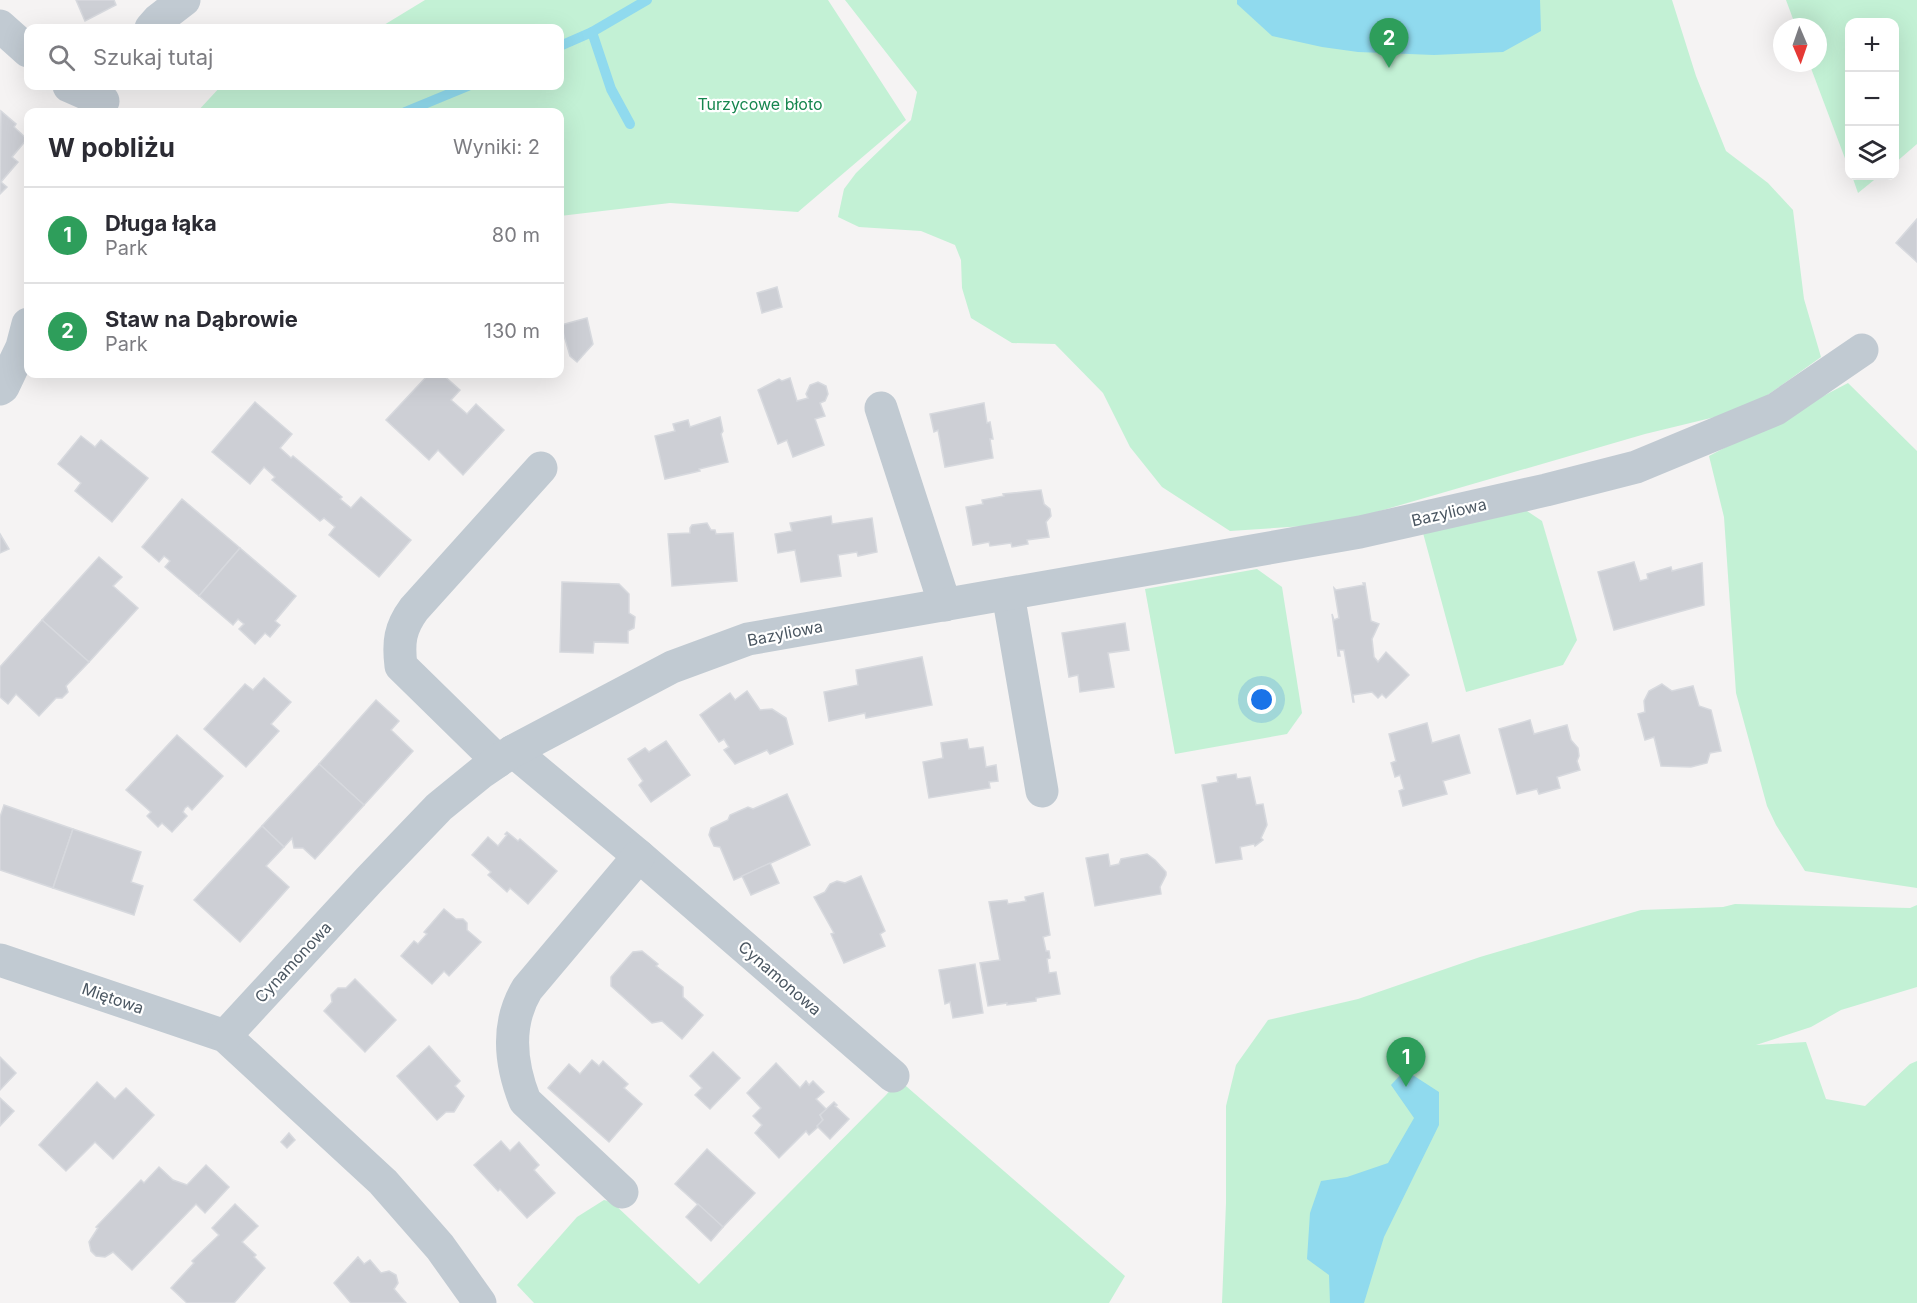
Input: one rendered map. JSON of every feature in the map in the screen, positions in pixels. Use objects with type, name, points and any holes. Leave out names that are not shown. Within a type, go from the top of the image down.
[{"type":"street","points":[[154,24],[184,0]]},
{"type":"street","points":[[0,26],[24,47]]},
{"type":"street","points":[[79,90],[105,100]]},
{"type":"street","points":[[0,389],[3,387],[24,339]]},
{"type":"street","name":"Bazyliowa","points":[[505,756],[672,667],[748,639],[1360,532],[1636,467],[1776,409],[1862,350]]},
{"type":"street","points":[[881,408],[945,605]]},
{"type":"street","points":[[505,756],[401,666],[399,647],[403,623],[414,609],[541,468]]},
{"type":"street","points":[[1008,594],[1042,791]]},
{"type":"street","name":"Cynamonowa","points":[[225,1036],[439,807],[505,756],[639,856],[893,1076]]},
{"type":"street","points":[[622,1192],[525,1101],[518,1083],[512,1047],[513,1020],[527,989],[639,856]]},
{"type":"street","name":"Miętowa","points":[[0,960],[225,1036]]},
{"type":"street","points":[[225,1036],[383,1182],[441,1247],[480,1303]]},
{"type":"green space","name":"Turzycowe błoto","points":[[425,0],[828,0],[906,120],[798,212],[670,203],[564,216],[564,108],[201,108],[217,90],[564,90],[564,24],[386,24]]},
{"type":"green space","points":[[845,0],[1672,0],[1696,76],[1726,151],[1768,183],[1793,210],[1804,299],[1821,357],[1748,409],[1645,434],[1335,524],[1230,531],[1162,487],[1130,447],[1103,393],[1055,344],[1012,343],[971,318],[962,288],[961,260],[955,245],[921,231],[859,227],[838,217],[844,189],[856,173],[911,120],[917,92]]},
{"type":"green space","points":[[1786,0],[1917,0],[1917,144],[1899,160],[1899,18],[1845,18],[1845,158],[1812,72],[1827,72],[1827,18],[1793,18]]},
{"type":"green space","points":[[1853,180],[1874,180],[1858,193]]},
{"type":"green space","points":[[1848,383],[1917,451],[1917,888],[1805,871],[1776,825],[1767,806],[1736,693],[1724,517],[1709,456]]},
{"type":"green space","points":[[1521,507],[1542,521],[1577,640],[1563,665],[1466,692],[1423,533]]},
{"type":"green space","points":[[1257,569],[1282,587],[1302,713],[1287,734],[1175,754],[1145,589]]},
{"type":"green space","points":[[1735,904],[1910,908],[1917,905],[1917,987],[1841,1010],[1811,1027],[1756,1045],[1806,1042],[1826,1099],[1865,1106],[1910,1064],[1917,1061],[1917,1303],[1222,1303],[1226,1203],[1226,1106],[1236,1065],[1268,1020],[1358,999],[1480,957],[1641,910],[1723,907]]},
{"type":"green space","points":[[899,1080],[1125,1276],[1109,1303],[534,1303],[517,1285],[577,1217],[604,1200],[612,1202],[699,1284]]},
{"type":"water","points":[[1237,0],[1540,0],[1541,31],[1503,52],[1434,55],[1358,52],[1272,36],[1237,4]]},
{"type":"water","points":[[1405,1070],[1439,1092],[1439,1125],[1384,1237],[1364,1303],[1330,1303],[1329,1275],[1307,1259],[1310,1213],[1321,1181],[1347,1177],[1388,1163],[1414,1118],[1391,1085]]},
{"type":"building","points":[[76,0],[114,0],[116,5],[85,21]]},
{"type":"building","points":[[1,111],[16,124],[14,127],[24,136],[24,143],[12,157],[18,162],[0,183]]},
{"type":"building","points":[[0,183],[7,187],[0,194]]},
{"type":"building","points":[[1917,219],[1917,262],[1896,243]]},
{"type":"building","points":[[777,287],[782,307],[762,313],[757,293]]},
{"type":"building","points":[[587,318],[593,344],[577,362],[570,356],[564,335],[564,324]]},
{"type":"building","points":[[425,378],[446,378],[460,390],[451,400],[467,414],[476,404],[504,430],[463,475],[438,450],[429,460],[386,420]]},
{"type":"building","points":[[790,378],[797,401],[808,398],[806,394],[810,385],[818,382],[826,386],[828,394],[825,401],[820,403],[825,416],[815,419],[824,445],[793,457],[787,440],[778,444],[758,390],[779,379],[782,381]]},
{"type":"building","points":[[255,402],[292,434],[280,448],[291,458],[293,456],[342,497],[340,499],[351,508],[361,497],[411,540],[379,577],[329,535],[335,527],[324,518],[320,521],[272,480],[275,477],[264,467],[250,484],[212,452]]},
{"type":"building","points":[[984,403],[987,423],[990,422],[993,439],[990,439],[993,458],[945,467],[938,430],[934,432],[930,414]]},
{"type":"building","points":[[720,417],[723,431],[721,434],[728,462],[665,479],[655,436],[675,431],[673,424],[688,420],[690,427]]},
{"type":"building","points":[[81,436],[95,447],[101,440],[148,478],[112,522],[75,491],[81,483],[58,464]]},
{"type":"building","points":[[1041,490],[1044,504],[1050,509],[1051,516],[1046,522],[1049,537],[1027,540],[1028,544],[1012,547],[1011,543],[990,546],[989,542],[973,545],[966,507],[983,504],[982,500],[1004,496],[1003,494]]},
{"type":"building","points":[[182,499],[240,548],[199,596],[165,567],[170,561],[168,559],[164,556],[159,562],[142,547]]},
{"type":"building","points":[[831,516],[832,524],[872,518],[877,552],[858,556],[857,552],[838,555],[841,576],[801,582],[795,550],[778,553],[775,534],[792,531],[790,523]]},
{"type":"building","points":[[707,523],[716,534],[733,533],[737,581],[672,586],[668,534],[690,533],[692,525]]},
{"type":"building","points":[[0,534],[9,549],[0,553]]},
{"type":"building","points":[[240,548],[296,596],[275,621],[280,625],[270,637],[265,633],[255,644],[239,629],[244,624],[238,619],[233,625],[199,596]]},
{"type":"building","points":[[99,557],[122,577],[113,586],[138,608],[89,662],[42,620]]},
{"type":"building","points":[[1634,562],[1640,581],[1648,579],[1647,574],[1671,567],[1672,571],[1702,563],[1704,605],[1614,630],[1598,572]]},
{"type":"building","points":[[562,582],[619,584],[629,594],[629,613],[635,617],[634,628],[628,631],[628,643],[594,642],[593,653],[560,652]]},
{"type":"building","points":[[1365,583],[1371,621],[1379,624],[1372,639],[1374,657],[1378,662],[1386,652],[1409,675],[1386,698],[1382,694],[1378,698],[1372,692],[1353,695],[1353,702],[1344,650],[1339,650],[1340,656],[1338,656],[1332,614],[1334,620],[1339,618],[1334,588],[1336,590],[1364,585]]},
{"type":"building","points":[[42,620],[89,662],[66,686],[68,692],[62,698],[56,698],[39,716],[16,694],[8,704],[0,697],[0,667]]},
{"type":"building","points":[[1125,623],[1129,650],[1108,653],[1114,687],[1080,692],[1078,675],[1069,677],[1062,633]]},
{"type":"building","points":[[922,657],[932,705],[866,718],[865,713],[829,721],[824,692],[858,685],[856,670]]},
{"type":"building","points":[[264,678],[291,702],[271,724],[279,731],[246,767],[204,729],[245,684],[253,690]]},
{"type":"building","points":[[1662,684],[1672,691],[1693,686],[1699,706],[1711,710],[1721,751],[1710,753],[1707,763],[1691,767],[1661,766],[1654,737],[1645,740],[1638,714],[1645,712],[1644,701],[1649,691]]},
{"type":"building","points":[[747,691],[760,710],[772,709],[786,718],[793,744],[770,754],[767,750],[735,764],[724,750],[729,747],[724,739],[719,742],[700,715],[730,693],[735,700]]},
{"type":"building","points":[[376,700],[399,721],[391,730],[413,751],[364,805],[319,764]]},
{"type":"building","points":[[1530,720],[1534,734],[1567,725],[1571,740],[1578,748],[1577,761],[1580,770],[1557,777],[1560,788],[1539,794],[1537,789],[1517,794],[1499,729]]},
{"type":"building","points":[[1427,723],[1432,743],[1459,735],[1470,773],[1443,781],[1447,794],[1403,806],[1399,791],[1404,789],[1400,775],[1395,777],[1391,763],[1396,761],[1389,734]]},
{"type":"building","points":[[177,735],[223,776],[192,810],[188,806],[185,808],[183,812],[187,816],[172,832],[162,823],[158,827],[147,816],[151,812],[126,790]]},
{"type":"building","points":[[967,739],[969,749],[983,747],[986,767],[996,765],[998,781],[989,782],[990,788],[929,798],[923,762],[943,758],[941,743]]},
{"type":"building","points":[[666,741],[690,775],[651,802],[639,785],[643,781],[628,759],[645,748],[649,752]]},
{"type":"building","points":[[319,764],[364,805],[315,859],[303,848],[294,848],[292,838],[284,847],[262,826]]},
{"type":"building","points":[[1236,774],[1237,779],[1250,777],[1256,805],[1263,804],[1267,825],[1261,838],[1263,840],[1255,846],[1254,844],[1240,847],[1242,859],[1216,863],[1202,785],[1218,782],[1217,777]]},
{"type":"building","points":[[787,794],[810,845],[734,880],[720,847],[714,846],[709,835],[711,828],[728,820],[730,815],[748,807],[753,809]]},
{"type":"building","points":[[4,805],[73,829],[53,888],[0,870],[0,817]]},
{"type":"building","points":[[262,826],[284,847],[266,866],[289,887],[240,942],[194,900]]},
{"type":"building","points":[[73,829],[141,852],[131,882],[143,886],[134,915],[53,888]]},
{"type":"building","points":[[507,832],[518,841],[520,839],[557,871],[528,904],[510,888],[507,892],[488,875],[491,872],[472,855],[488,837],[498,846]]},
{"type":"building","points":[[1108,854],[1110,866],[1119,864],[1121,859],[1147,854],[1155,860],[1166,872],[1160,887],[1161,894],[1095,906],[1086,858]]},
{"type":"building","points":[[770,863],[779,883],[751,895],[742,876]]},
{"type":"building","points":[[861,876],[885,931],[880,934],[885,946],[844,963],[831,934],[834,933],[814,897],[825,892],[830,884],[837,881],[845,883]]},
{"type":"building","points":[[1043,893],[1050,935],[1043,937],[1046,951],[1049,951],[1050,958],[1047,959],[1049,973],[1056,972],[1060,994],[1036,998],[1036,1001],[988,1006],[980,963],[1000,960],[989,902],[1007,900],[1008,904],[1026,901],[1025,897]]},
{"type":"building","points":[[444,909],[456,919],[463,919],[467,923],[467,930],[481,942],[449,976],[444,971],[432,984],[401,956],[414,941],[418,944],[427,934],[424,932]]},
{"type":"building","points":[[642,951],[658,964],[656,966],[683,987],[683,997],[703,1015],[682,1039],[662,1021],[652,1023],[611,986],[611,977],[633,952]]},
{"type":"building","points":[[975,964],[983,1013],[953,1018],[950,1002],[945,1004],[939,970]]},
{"type":"building","points":[[355,979],[396,1020],[365,1052],[324,1011],[332,1002],[331,995],[338,988],[346,988]]},
{"type":"building","points":[[429,1046],[460,1081],[455,1086],[464,1096],[454,1112],[446,1112],[437,1120],[397,1076]]},
{"type":"building","points":[[713,1052],[740,1078],[710,1109],[695,1095],[702,1088],[690,1076]]},
{"type":"building","points":[[0,1057],[16,1073],[0,1090]]},
{"type":"building","points":[[592,1060],[599,1066],[603,1061],[628,1084],[624,1088],[642,1104],[609,1142],[548,1088],[569,1064],[580,1074]]},
{"type":"building","points":[[776,1063],[800,1088],[806,1081],[809,1085],[813,1081],[824,1092],[816,1099],[827,1110],[820,1115],[823,1120],[818,1127],[809,1135],[806,1131],[779,1158],[755,1133],[762,1125],[753,1116],[761,1108],[747,1093]]},
{"type":"building","points":[[97,1082],[115,1099],[126,1088],[154,1115],[113,1159],[95,1142],[66,1171],[39,1145]]},
{"type":"building","points":[[0,1098],[14,1111],[0,1126]]},
{"type":"building","points":[[834,1102],[837,1105],[835,1106],[849,1119],[830,1139],[817,1126],[823,1120],[820,1115]]},
{"type":"building","points":[[289,1133],[295,1140],[287,1148],[281,1142]]},
{"type":"building","points":[[501,1141],[510,1151],[519,1142],[539,1165],[534,1170],[555,1193],[527,1218],[474,1165]]},
{"type":"building","points":[[707,1149],[755,1193],[723,1227],[675,1184]]},
{"type":"building","points":[[206,1165],[229,1187],[205,1213],[196,1204],[132,1270],[113,1252],[105,1257],[96,1256],[91,1251],[89,1242],[98,1228],[96,1227],[141,1180],[144,1183],[159,1167],[173,1180],[187,1185]]},
{"type":"building","points":[[235,1204],[258,1226],[242,1242],[256,1255],[254,1257],[265,1268],[234,1303],[187,1303],[171,1288],[194,1263],[192,1261],[219,1235],[212,1228]]},
{"type":"building","points":[[698,1204],[723,1227],[711,1241],[686,1217]]},
{"type":"building","points":[[358,1257],[364,1264],[370,1260],[381,1273],[389,1271],[396,1275],[398,1283],[394,1289],[406,1303],[351,1303],[334,1283]]},
{"type":"waterway","points":[[564,44],[592,32],[647,0]]},
{"type":"waterway","points":[[592,32],[611,89],[630,124]]},
{"type":"waterway","points":[[415,108],[458,90]]},
{"type":"place","name":"Staw na Dąbrowie","points":[[1389,68]]},
{"type":"place","name":"Długa łąka","points":[[1406,1087]]}]
